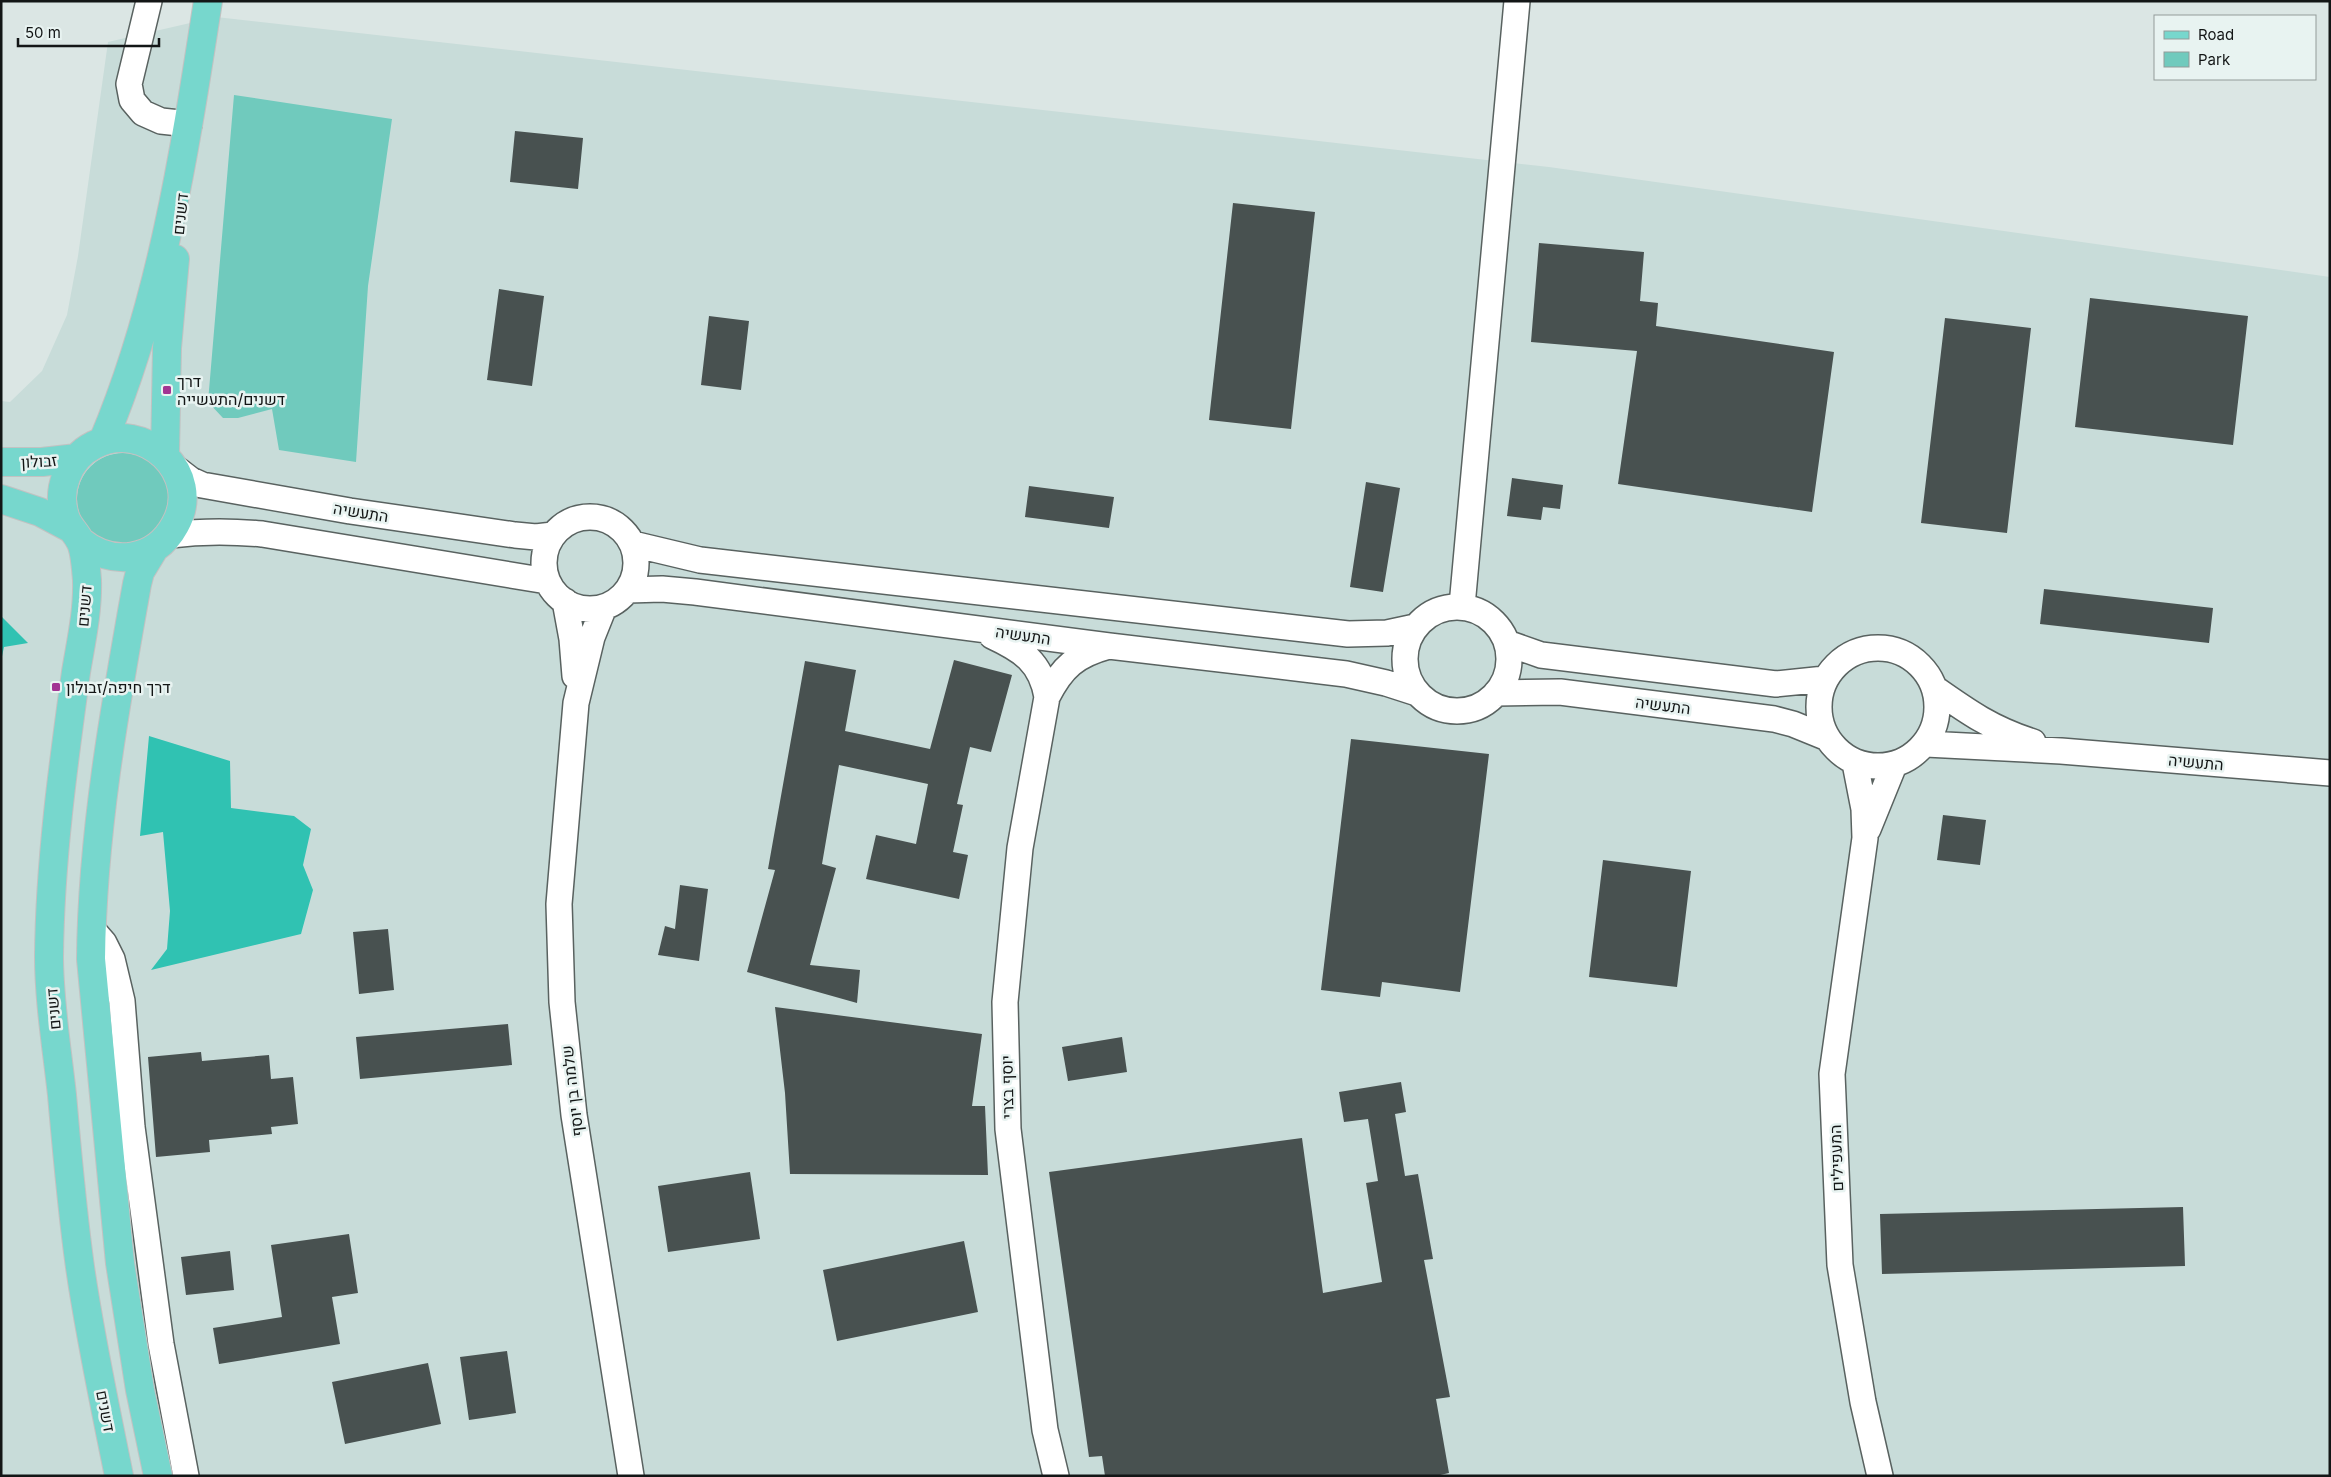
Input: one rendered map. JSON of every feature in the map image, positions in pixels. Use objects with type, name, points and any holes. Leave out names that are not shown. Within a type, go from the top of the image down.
[{"type":"main road","name":"דשנים","points":[[104,440],[121,398],[137,350],[170,216],[189,124],[208,1]]},
{"type":"main road","name":"דשנים","points":[[169,461],[169,320],[189,124]]},
{"type":"main road","points":[[75,534],[63,511],[62,492],[66,474],[77,458],[93,445],[114,438],[136,439],[156,448],[169,461],[181,483],[182,502],[179,519],[140,572],[106,768],[91,928],[91,959],[120,1262],[139,1381],[158,1476]]},
{"type":"main road","name":"זבולון","points":[[1,462],[42,462],[77,458]]},
{"type":"main road","points":[[1,499],[40,512],[75,534],[96,552],[115,558],[135,556],[162,542]]},
{"type":"main road","name":"דשנים","points":[[75,534],[87,579],[85,614],[64,761],[50,904],[49,961],[71,1197],[80,1268],[119,1476]]},
{"type":"street","points":[[149,1],[129,84],[132,100],[143,113],[152,117],[189,124]]},
{"type":"street","points":[[1462,606],[1517,1]]},
{"type":"street","name":"התעשיה","points":[[169,461],[191,480],[202,484],[300,502],[515,536],[536,537],[553,535]]},
{"type":"street","points":[[596,517],[611,521],[624,531],[633,544],[637,560],[635,576],[628,590],[616,601],[604,607],[590,609],[577,607],[564,601],[554,592],[547,581],[544,565],[546,549],[553,535],[565,524],[580,518],[596,517]]},
{"type":"street","points":[[162,542],[202,532],[262,534],[547,581]]},
{"type":"street","points":[[633,544],[700,560],[1348,634],[1386,633],[1414,627]]},
{"type":"street","name":"התעשיה","points":[[628,590],[695,592],[1109,646],[1346,674],[1386,683],[1417,693]]},
{"type":"street","name":"שלמה בן יוסף","points":[[564,601],[575,667],[576,703],[559,904],[562,1002],[574,1115],[631,1476]]},
{"type":"street","points":[[1462,606],[1477,610],[1490,618],[1500,629],[1507,643],[1509,660],[1506,678],[1496,693],[1482,705],[1466,711],[1448,710],[1431,705],[1417,693],[1407,678],[1404,660],[1406,642],[1414,627],[1428,614],[1444,607],[1462,606]]},
{"type":"street","name":"שלמה בן יוסף","points":[[576,703],[592,637],[604,607]]},
{"type":"street","name":"יוסף בצרי","points":[[974,628],[1024,653],[1044,679],[1047,697]]},
{"type":"street","points":[[1507,643],[1541,655],[1776,684],[1825,679]]},
{"type":"street","name":"יוסף בצרי","points":[[1056,1476],[1045,1430],[1008,1129],[1005,1002],[1020,848],[1047,697],[1056,678],[1068,664],[1093,650],[1109,646]]},
{"type":"street","points":[[1873,648],[1892,649],[1910,657],[1925,670],[1934,688],[1938,707],[1935,726],[1926,744],[1911,757],[1894,765],[1874,767],[1855,763],[1838,752],[1826,737],[1819,719],[1818,698],[1825,679],[1837,663],[1854,653],[1873,648]]},
{"type":"street","name":"התעשיה","points":[[1934,688],[1980,721],[2009,735],[2061,751]]},
{"type":"street","name":"התעשיה","points":[[1496,693],[1560,692],[1774,719],[1826,737]]},
{"type":"street","name":"התעשיה","points":[[1926,744],[2061,751],[2330,773]]},
{"type":"street","name":"המעפילים","points":[[1855,763],[1864,809],[1865,838],[1832,1074],[1840,1265],[1863,1402],[1880,1476]]},
{"type":"street","name":"המעפילים","points":[[1865,838],[1894,765]]},
{"type":"street","points":[[91,928],[104,943],[112,959],[122,1001],[132,1127],[161,1344],[186,1476]]},
{"type":"shaded area","points":[[216,17],[1549,167],[2330,277],[2330,1476],[1,1476],[1,401],[10,402],[42,371],[67,315],[78,256],[108,42]]},
{"type":"green space","points":[[234,95],[392,119],[368,286],[356,462],[279,450],[272,409],[238,418],[223,418],[208,402]]},
{"type":"green space","points":[[123,453],[141,456],[156,466],[166,481],[169,499],[166,517],[156,532],[141,542],[123,545],[105,542],[90,532],[80,517],[77,499],[80,481],[90,466],[105,456]]},
{"type":"green space","points":[[1,616],[28,643],[4,647],[1,661]]},
{"type":"green space","points":[[149,736],[230,761],[231,808],[294,816],[311,829],[303,865],[313,890],[301,934],[151,970],[167,949],[170,911],[163,832],[140,836]]},
{"type":"building","points":[[515,131],[583,138],[578,189],[510,182]]},
{"type":"building","points":[[1233,203],[1315,212],[1291,429],[1209,420]]},
{"type":"building","points":[[1539,243],[1644,252],[1640,301],[1658,303],[1656,326],[1834,352],[1812,512],[1618,484],[1637,351],[1531,342]]},
{"type":"building","points":[[499,289],[544,296],[532,386],[487,380]]},
{"type":"building","points":[[2090,298],[2248,316],[2233,445],[2075,427]]},
{"type":"building","points":[[709,316],[749,321],[741,390],[701,385]]},
{"type":"building","points":[[1945,318],[2031,328],[2007,533],[1921,523]]},
{"type":"building","points":[[1512,478],[1563,485],[1560,509],[1543,507],[1541,520],[1507,516]]},
{"type":"building","points":[[1366,482],[1400,488],[1383,592],[1350,587]]},
{"type":"building","points":[[1029,486],[1114,497],[1109,528],[1025,517]]},
{"type":"building","points":[[2044,589],[2213,608],[2209,643],[2040,624]]},
{"type":"building","points":[[954,660],[1012,675],[991,752],[970,747],[957,804],[963,805],[953,852],[968,855],[959,899],[866,879],[876,835],[916,844],[928,784],[839,765],[822,864],[836,868],[810,965],[860,970],[857,1003],[747,972],[775,870],[768,869],[805,661],[856,670],[845,731],[930,749]]},
{"type":"building","points":[[1351,739],[1489,754],[1460,992],[1382,982],[1380,997],[1321,990]]},
{"type":"building","points":[[1943,815],[1986,820],[1980,865],[1937,860]]},
{"type":"building","points":[[1603,860],[1691,871],[1677,987],[1589,977]]},
{"type":"building","points":[[680,885],[708,889],[699,961],[658,955],[665,926],[675,929]]},
{"type":"building","points":[[388,929],[394,990],[359,994],[353,932]]},
{"type":"building","points":[[775,1007],[982,1034],[972,1106],[985,1106],[988,1175],[790,1174],[785,1093]]},
{"type":"building","points":[[508,1024],[512,1065],[360,1079],[356,1037]]},
{"type":"building","points":[[1122,1037],[1127,1072],[1068,1081],[1062,1047]]},
{"type":"building","points":[[201,1052],[202,1061],[269,1055],[271,1079],[293,1077],[298,1124],[271,1127],[272,1134],[209,1140],[210,1152],[156,1157],[148,1057]]},
{"type":"building","points":[[1401,1082],[1406,1112],[1395,1114],[1405,1176],[1418,1174],[1433,1259],[1424,1260],[1450,1397],[1436,1399],[1449,1473],[1436,1476],[1105,1476],[1102,1456],[1089,1457],[1049,1172],[1302,1138],[1323,1293],[1382,1282],[1366,1183],[1378,1181],[1368,1119],[1344,1122],[1339,1092]]},
{"type":"building","points":[[750,1172],[760,1239],[668,1252],[658,1186]]},
{"type":"building","points":[[2183,1207],[2185,1266],[1882,1274],[1880,1214]]},
{"type":"building","points":[[349,1234],[358,1293],[332,1297],[340,1344],[219,1364],[213,1328],[282,1317],[271,1245]]},
{"type":"building","points":[[964,1241],[978,1312],[837,1341],[823,1270]]},
{"type":"building","points":[[230,1251],[234,1290],[186,1295],[181,1257]]},
{"type":"building","points":[[507,1351],[516,1413],[469,1420],[460,1357]]},
{"type":"building","points":[[428,1363],[441,1424],[345,1444],[332,1382]]},
{"type":"place","name":"דרך דשנים/התעשייה","points":[[167,390]]},
{"type":"place","name":"דרך חיפה/זבולון","points":[[56,687]]}]
